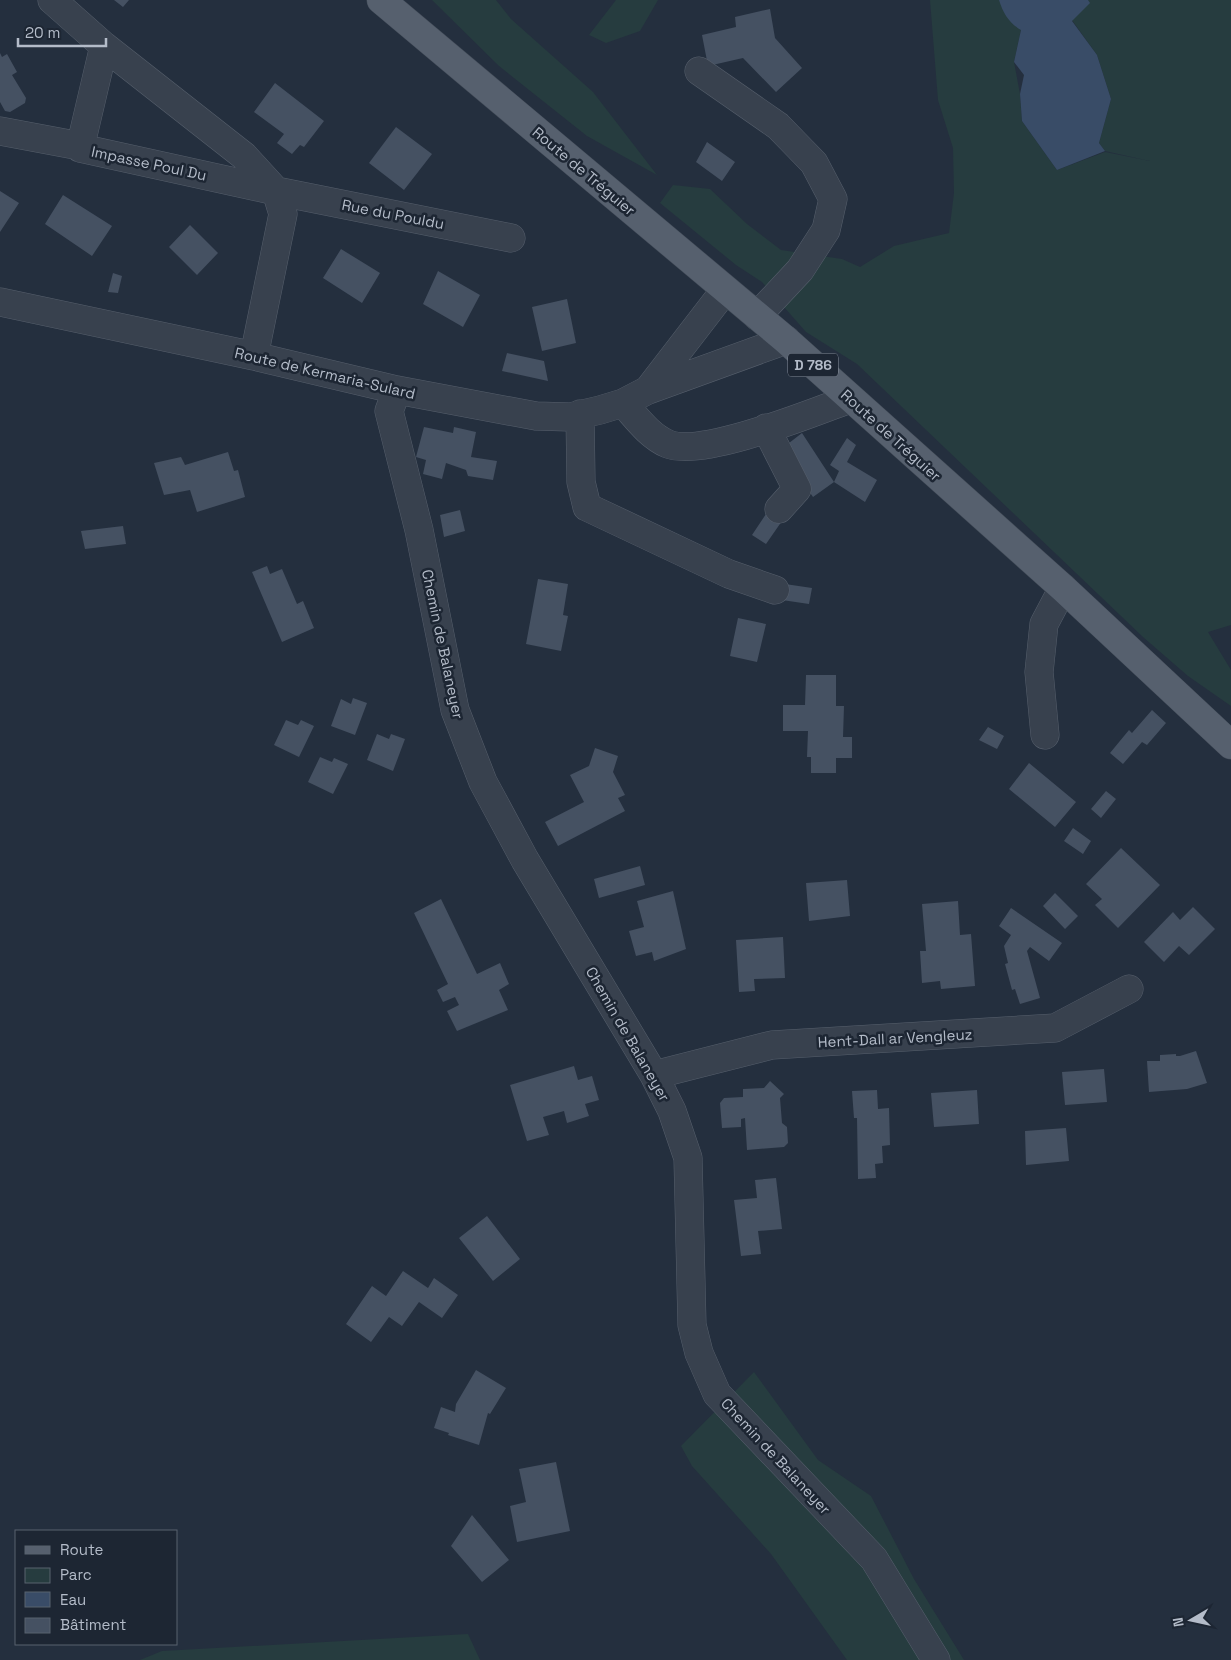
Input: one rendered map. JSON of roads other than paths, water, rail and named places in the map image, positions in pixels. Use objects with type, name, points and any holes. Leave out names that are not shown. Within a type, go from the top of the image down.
[{"type":"main road","name":"Route de Tréguier","points":[[381,0],[786,340],[1063,588],[1231,746]]},
{"type":"street","points":[[52,0],[104,46],[244,156],[276,191],[283,214],[254,356]]},
{"type":"street","name":"Impasse Poul Du","points":[[104,46],[80,148],[276,191]]},
{"type":"street","points":[[699,71],[778,126],[814,163],[833,200],[826,230],[800,270],[757,316]]},
{"type":"street","points":[[0,131],[80,146]]},
{"type":"street","name":"Rue du Pouldu","points":[[276,191],[511,238]]},
{"type":"street","points":[[648,390],[725,290]]},
{"type":"street","name":"Route de Kermaria-Sulard","points":[[0,302],[254,356],[397,390],[536,416],[570,417],[623,403],[648,390],[786,340]]},
{"type":"street","name":"Chemin de Balaneyer","points":[[397,390],[389,411],[419,530],[458,719],[482,782],[525,860],[654,1075],[672,1111],[688,1158],[692,1325],[699,1353],[717,1394],[874,1559],[936,1660]]},
{"type":"street","points":[[623,403],[650,432],[669,445],[696,446],[727,440],[850,399]]},
{"type":"street","points":[[580,414],[581,482],[587,507],[729,574],[775,590]]},
{"type":"street","points":[[766,428],[797,488],[779,508]]},
{"type":"street","points":[[1045,735],[1039,672],[1044,624],[1063,588]]},
{"type":"street","name":"Hent-Dall ar Vengleuz","points":[[654,1075],[772,1045],[1055,1028],[1129,989]]},
{"type":"water","points":[[999,0],[1088,0],[1090,3],[1072,21],[1097,55],[1111,99],[1099,143],[1105,151],[1057,170],[1022,121],[1020,94],[1024,75],[1014,62],[1021,30],[1007,17]]}]
